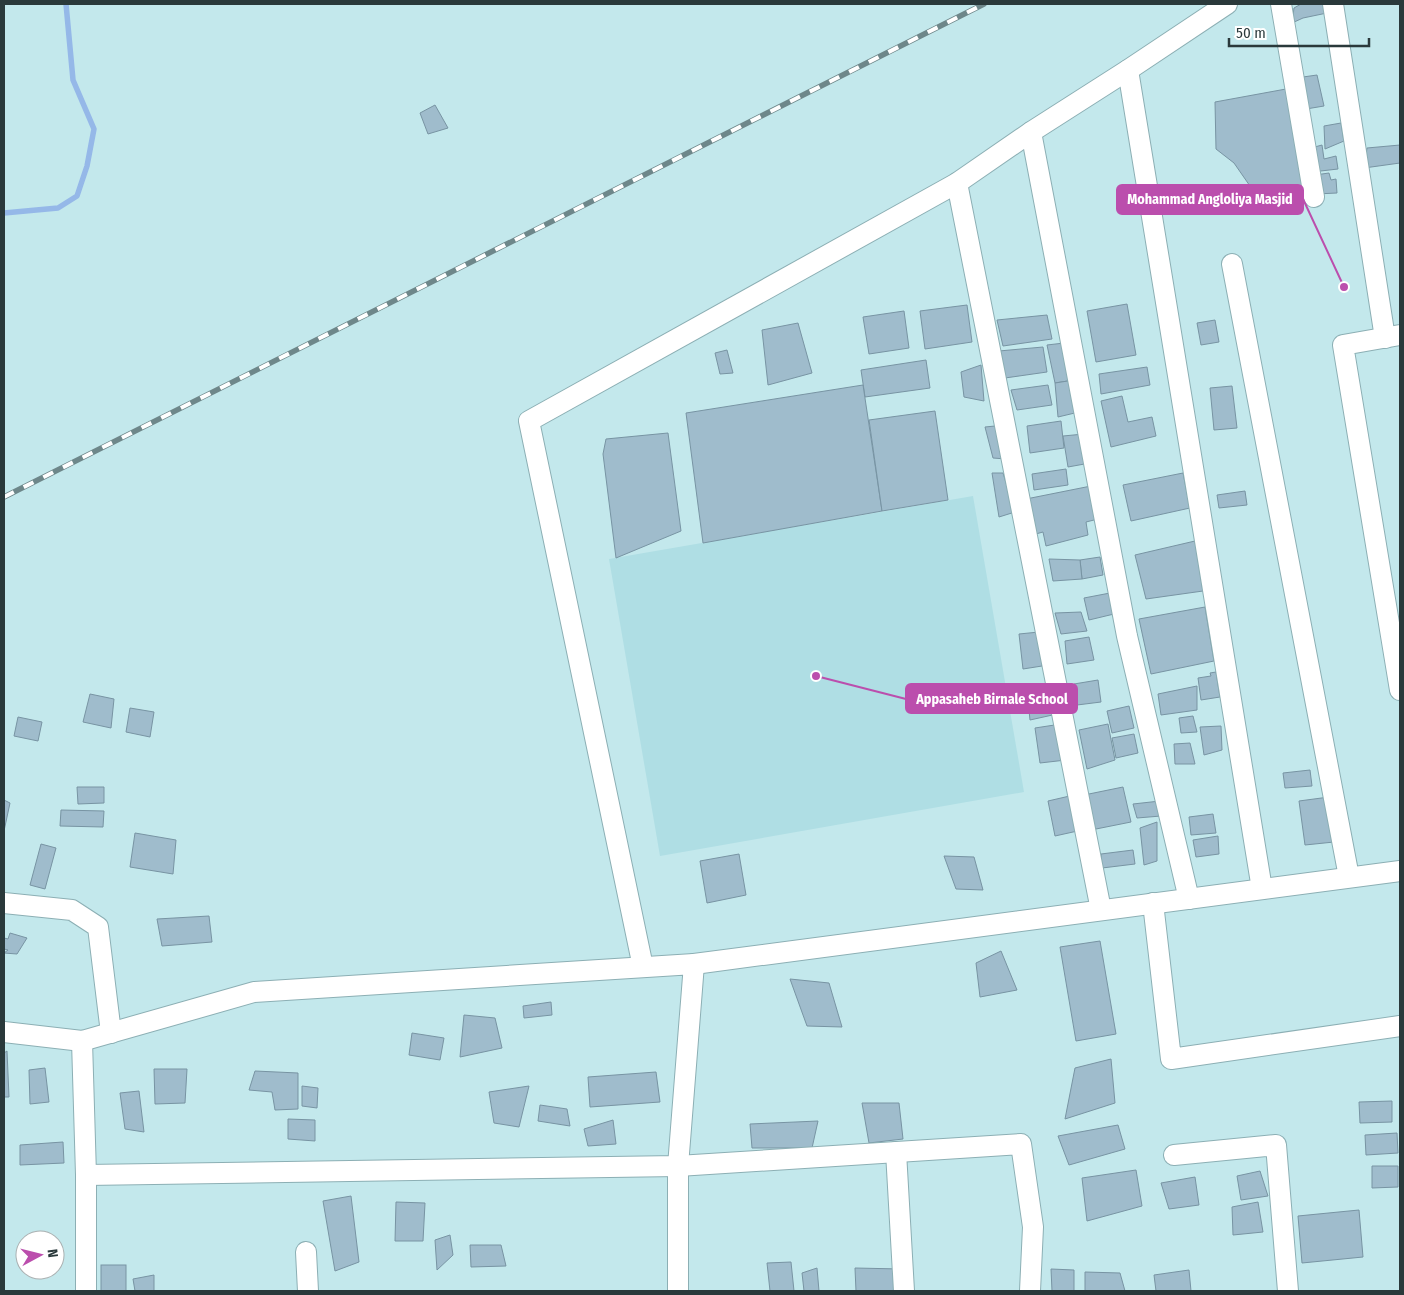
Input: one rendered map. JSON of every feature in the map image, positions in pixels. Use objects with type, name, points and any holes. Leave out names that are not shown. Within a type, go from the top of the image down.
[{"type":"street","points":[[644,967],[529,421],[957,183],[1031,132],[1228,4]]},
{"type":"street","points":[[1282,4],[1314,197]]},
{"type":"street","points":[[1333,4],[1392,336],[1343,345],[1398,662],[1400,690]]},
{"type":"street","points":[[1128,70],[1262,889]]},
{"type":"street","points":[[1031,132],[1128,636],[1189,899]]},
{"type":"street","points":[[957,183],[1101,910]]},
{"type":"street","points":[[1232,264],[1349,878]]},
{"type":"street","points":[[4,1032],[82,1041],[254,992],[694,964],[1400,871]]},
{"type":"street","points":[[4,903],[72,910],[98,927],[111,1033]]},
{"type":"street","points":[[1154,903],[1171,1058],[1400,1026]]},
{"type":"street","points":[[678,1291],[678,1166],[694,964]]},
{"type":"street","points":[[82,1041],[86,1175],[86,1291]]},
{"type":"street","points":[[86,1175],[678,1166],[1021,1144],[1034,1227],[1030,1291]]},
{"type":"street","points":[[1174,1155],[1276,1145],[1288,1291]]},
{"type":"street","points":[[896,1152],[904,1291]]},
{"type":"street","points":[[306,1252],[308,1291]]},
{"type":"shaded area","points":[[973,496],[1024,792],[660,856],[609,559]]},
{"type":"building","points":[[1301,4],[1325,4],[1327,13],[1303,18],[1292,23],[1294,8]]},
{"type":"building","points":[[1317,75],[1324,106],[1306,109],[1303,77]]},
{"type":"building","points":[[1286,89],[1307,192],[1259,199],[1234,163],[1216,149],[1215,102]]},
{"type":"building","points":[[435,105],[448,128],[428,134],[420,113]]},
{"type":"building","points":[[1341,123],[1344,141],[1325,149],[1324,126]]},
{"type":"building","points":[[1322,145],[1324,159],[1336,156],[1338,169],[1312,172],[1311,148]]},
{"type":"building","points":[[1400,145],[1400,163],[1364,168],[1367,148]]},
{"type":"building","points":[[1329,173],[1331,180],[1336,179],[1337,193],[1316,194],[1315,175]]},
{"type":"building","points":[[1127,304],[1136,355],[1096,362],[1087,311]]},
{"type":"building","points":[[967,305],[972,342],[925,349],[920,311]]},
{"type":"building","points":[[904,311],[909,348],[869,354],[863,317]]},
{"type":"building","points":[[1047,315],[1052,339],[1003,346],[997,320]]},
{"type":"building","points":[[1215,320],[1219,342],[1201,345],[1197,323]]},
{"type":"building","points":[[798,323],[812,373],[768,385],[762,330]]},
{"type":"building","points":[[1064,343],[1074,380],[1055,383],[1047,345]]},
{"type":"building","points":[[1043,347],[1047,372],[1005,378],[999,351]]},
{"type":"building","points":[[727,350],[733,373],[720,374],[715,353]]},
{"type":"building","points":[[926,360],[930,388],[865,397],[861,370]]},
{"type":"building","points":[[981,365],[984,401],[964,397],[961,372]]},
{"type":"building","points":[[1147,367],[1150,385],[1101,394],[1099,374]]},
{"type":"building","points":[[1074,380],[1079,412],[1058,417],[1055,383]]},
{"type":"building","points":[[863,385],[882,511],[703,543],[686,413]]},
{"type":"building","points":[[1048,385],[1052,405],[1017,410],[1011,390]]},
{"type":"building","points":[[1232,386],[1237,428],[1214,430],[1210,388]]},
{"type":"building","points":[[1122,396],[1128,422],[1152,417],[1156,436],[1111,447],[1101,401]]},
{"type":"building","points":[[935,411],[948,500],[882,511],[869,420]]},
{"type":"building","points":[[1061,421],[1064,448],[1030,453],[1027,426]]},
{"type":"building","points":[[995,426],[1006,459],[993,458],[985,427]]},
{"type":"building","points":[[668,433],[681,531],[616,558],[603,454],[606,439]]},
{"type":"building","points":[[1084,434],[1090,463],[1068,467],[1063,436]]},
{"type":"building","points":[[1066,469],[1068,485],[1034,490],[1032,474]]},
{"type":"building","points":[[992,473],[1003,473],[1015,512],[999,517]]},
{"type":"building","points":[[1183,473],[1190,508],[1131,521],[1123,485]]},
{"type":"building","points":[[1091,486],[1098,519],[1086,522],[1088,535],[1046,546],[1043,532],[1032,535],[1026,499]]},
{"type":"building","points":[[1245,491],[1247,505],[1219,508],[1217,495]]},
{"type":"building","points":[[1195,541],[1203,591],[1146,599],[1135,555]]},
{"type":"building","points":[[1100,557],[1103,575],[1082,579],[1080,560]]},
{"type":"building","points":[[1049,559],[1080,560],[1082,579],[1053,581]]},
{"type":"building","points":[[1110,593],[1114,614],[1089,620],[1084,598]]},
{"type":"building","points":[[1205,607],[1214,661],[1151,674],[1139,619]]},
{"type":"building","points":[[1081,612],[1087,631],[1061,634],[1055,613]]},
{"type":"building","points":[[1039,632],[1042,666],[1023,669],[1019,634]]},
{"type":"building","points":[[1089,637],[1094,660],[1067,664],[1065,641]]},
{"type":"building","points":[[1216,672],[1220,697],[1201,700],[1198,678],[1211,676],[1210,673]]},
{"type":"building","points":[[1098,680],[1101,702],[1077,705],[1074,684]]},
{"type":"building","points":[[1197,686],[1197,710],[1161,715],[1158,694]]},
{"type":"building","points":[[1050,687],[1057,714],[1030,720],[1027,691]]},
{"type":"building","points":[[90,694],[114,699],[111,728],[83,722]]},
{"type":"building","points":[[1129,706],[1134,728],[1112,733],[1107,711]]},
{"type":"building","points":[[130,708],[154,712],[150,737],[126,732]]},
{"type":"building","points":[[1193,716],[1197,732],[1181,733],[1179,718]]},
{"type":"building","points":[[18,717],[42,722],[38,741],[14,736]]},
{"type":"building","points":[[1061,724],[1066,760],[1040,763],[1035,728]]},
{"type":"building","points":[[1108,724],[1115,760],[1087,769],[1079,730]]},
{"type":"building","points":[[1221,726],[1222,750],[1204,755],[1200,727]]},
{"type":"building","points":[[1134,734],[1138,753],[1116,758],[1112,738]]},
{"type":"building","points":[[1190,743],[1195,764],[1175,764],[1174,744]]},
{"type":"building","points":[[1310,770],[1312,786],[1285,788],[1283,773]]},
{"type":"building","points":[[77,787],[104,787],[104,803],[78,804]]},
{"type":"building","points":[[1123,787],[1131,822],[1091,830],[1084,795]]},
{"type":"building","points":[[1074,795],[1082,830],[1055,836],[1048,801]]},
{"type":"building","points":[[1329,797],[1334,842],[1305,845],[1299,801]]},
{"type":"building","points":[[4,800],[10,803],[4,831]]},
{"type":"building","points":[[1160,801],[1161,816],[1137,818],[1133,804]]},
{"type":"building","points":[[61,810],[104,811],[103,827],[60,826]]},
{"type":"building","points":[[1213,814],[1216,833],[1191,835],[1189,817]]},
{"type":"building","points":[[1157,822],[1157,861],[1144,865],[1140,828]]},
{"type":"building","points":[[135,833],[176,840],[173,874],[130,867]]},
{"type":"building","points":[[1218,836],[1219,854],[1196,857],[1193,840]]},
{"type":"building","points":[[41,844],[56,848],[45,889],[30,885]]},
{"type":"building","points":[[1133,850],[1135,864],[1102,868],[1101,854]]},
{"type":"building","points":[[739,854],[746,895],[707,903],[700,861]]},
{"type":"building","points":[[944,856],[974,857],[983,890],[956,889]]},
{"type":"building","points":[[209,916],[212,942],[162,946],[157,919]]},
{"type":"building","points":[[10,933],[27,938],[17,954],[4,953],[8,950],[4,949],[4,938],[8,939]]},
{"type":"building","points":[[1100,941],[1116,1034],[1076,1041],[1060,947]]},
{"type":"building","points":[[1001,951],[1017,990],[980,997],[976,963]]},
{"type":"building","points":[[790,979],[829,983],[842,1027],[807,1026]]},
{"type":"building","points":[[551,1002],[552,1015],[524,1018],[523,1006]]},
{"type":"building","points":[[464,1015],[495,1018],[502,1048],[460,1057]]},
{"type":"building","points":[[412,1033],[444,1038],[440,1060],[409,1055]]},
{"type":"building","points":[[7,1051],[9,1097],[4,1097],[4,1053]]},
{"type":"building","points":[[1111,1059],[1115,1103],[1065,1119],[1075,1068]]},
{"type":"building","points":[[45,1068],[49,1102],[30,1104],[29,1070]]},
{"type":"building","points":[[154,1069],[187,1069],[185,1103],[155,1104]]},
{"type":"building","points":[[255,1071],[298,1073],[298,1109],[275,1110],[272,1092],[249,1090]]},
{"type":"building","points":[[656,1072],[660,1102],[590,1107],[588,1077]]},
{"type":"building","points":[[302,1086],[318,1088],[317,1108],[302,1106]]},
{"type":"building","points":[[529,1086],[519,1127],[494,1123],[489,1092]]},
{"type":"building","points":[[139,1091],[144,1132],[125,1129],[120,1093]]},
{"type":"building","points":[[1392,1101],[1392,1122],[1360,1123],[1359,1102]]},
{"type":"building","points":[[862,1103],[899,1103],[903,1139],[869,1143]]},
{"type":"building","points":[[540,1105],[567,1109],[570,1126],[538,1121]]},
{"type":"building","points":[[288,1119],[315,1120],[315,1141],[288,1139]]},
{"type":"building","points":[[613,1120],[616,1144],[588,1146],[584,1129]]},
{"type":"building","points":[[818,1121],[812,1148],[752,1148],[750,1124]]},
{"type":"building","points":[[1118,1125],[1125,1149],[1069,1165],[1058,1136]]},
{"type":"building","points":[[1397,1133],[1398,1153],[1366,1155],[1365,1135]]},
{"type":"building","points":[[63,1142],[64,1163],[20,1165],[20,1145]]},
{"type":"building","points":[[1372,1166],[1398,1166],[1398,1187],[1372,1188]]},
{"type":"building","points":[[1136,1170],[1142,1206],[1087,1221],[1082,1178]]},
{"type":"building","points":[[1260,1171],[1268,1196],[1241,1200],[1237,1176]]},
{"type":"building","points":[[1195,1177],[1199,1205],[1169,1209],[1161,1183]]},
{"type":"building","points":[[351,1196],[359,1262],[335,1271],[323,1201]]},
{"type":"building","points":[[396,1202],[425,1203],[423,1241],[395,1241]]},
{"type":"building","points":[[1258,1202],[1263,1232],[1233,1235],[1232,1207]]},
{"type":"building","points":[[1359,1210],[1363,1257],[1302,1263],[1298,1216]]},
{"type":"building","points":[[450,1235],[453,1255],[437,1270],[435,1240]]},
{"type":"building","points":[[470,1245],[501,1245],[506,1266],[471,1267]]},
{"type":"building","points":[[791,1262],[794,1291],[770,1291],[767,1263]]},
{"type":"building","points":[[101,1265],[126,1265],[126,1291],[101,1291]]},
{"type":"building","points":[[817,1268],[819,1291],[804,1291],[802,1273]]},
{"type":"building","points":[[855,1268],[901,1269],[903,1291],[856,1291]]},
{"type":"building","points":[[1051,1269],[1074,1270],[1074,1291],[1052,1291]]},
{"type":"building","points":[[1189,1270],[1191,1291],[1156,1291],[1154,1275]]},
{"type":"building","points":[[1085,1272],[1120,1273],[1125,1291],[1085,1291]]},
{"type":"building","points":[[154,1275],[154,1291],[135,1291],[133,1279]]},
{"type":"waterway","points":[[4,213],[58,208],[77,196],[87,166],[94,129],[73,80],[66,4]]},
{"type":"railway","points":[[4,497],[984,4]]},
{"type":"place","name":"Mohammad Angloliya Masjid","points":[[1344,287]]},
{"type":"place","name":"Appasaheb Birnale School","points":[[816,676]]}]
